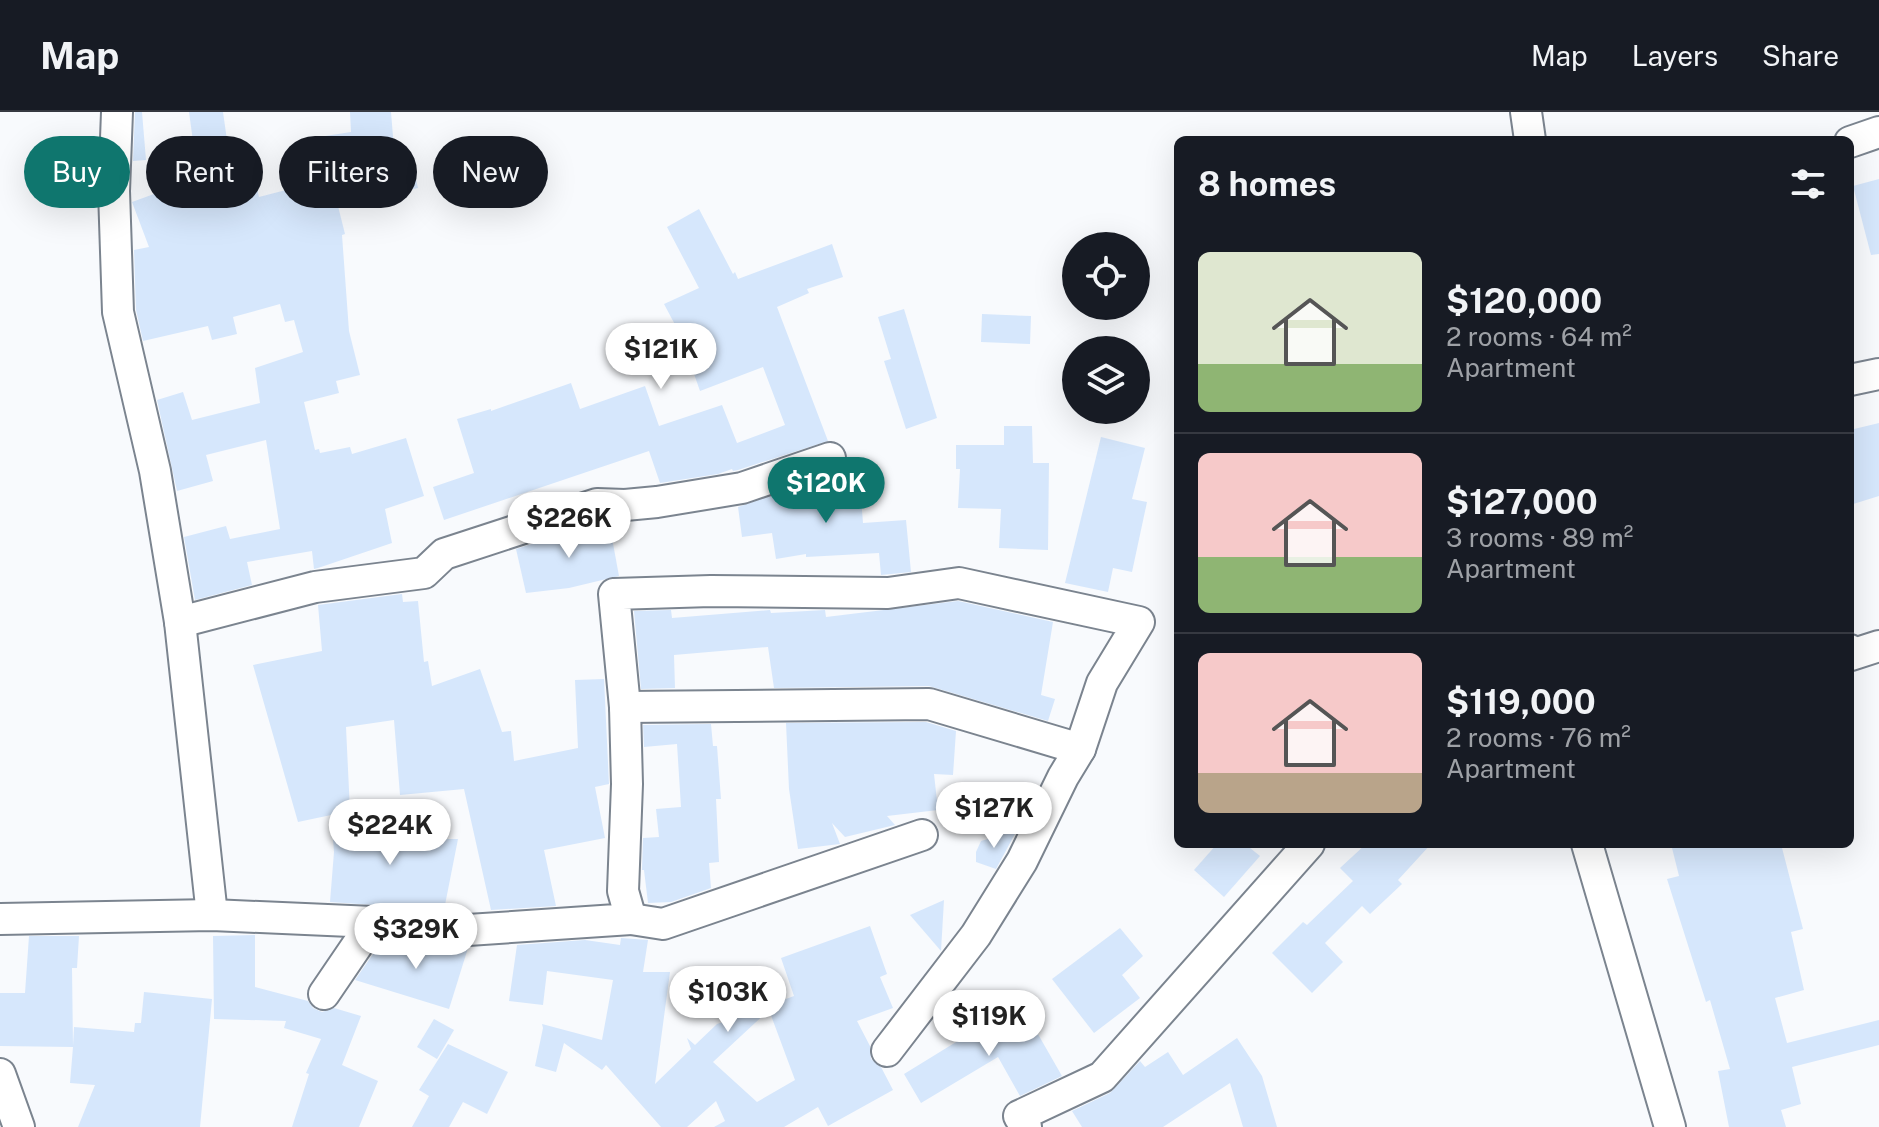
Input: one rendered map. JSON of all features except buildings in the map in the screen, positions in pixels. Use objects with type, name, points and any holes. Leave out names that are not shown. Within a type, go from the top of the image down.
[{"type":"street","points":[[117,112],[114,191],[118,312],[155,471],[180,622],[212,915]]},
{"type":"street","points":[[1526,112],[1529,136]]},
{"type":"street","points":[[1854,141],[1879,132]]},
{"type":"street","points":[[1854,379],[1879,374]]},
{"type":"street","points":[[180,622],[315,587],[424,573],[444,554],[597,504],[657,502],[742,488],[830,458]]},
{"type":"street","points":[[631,919],[623,891],[627,784],[625,707],[614,594],[711,591],[888,593],[959,583],[1139,622],[1102,683],[1080,749],[1022,861],[976,935],[887,1051]]},
{"type":"street","points":[[1854,654],[1879,646]]},
{"type":"street","points":[[625,707],[929,704],[1080,749]]},
{"type":"street","points":[[0,919],[212,915],[373,922],[468,930],[631,919],[663,924],[922,835]]},
{"type":"street","points":[[1026,1127],[1019,1116],[1102,1077],[1305,848]]},
{"type":"street","points":[[1588,848],[1670,1127]]},
{"type":"street","points":[[324,994],[373,922]]},
{"type":"street","points":[[0,1074],[19,1127]]}]
